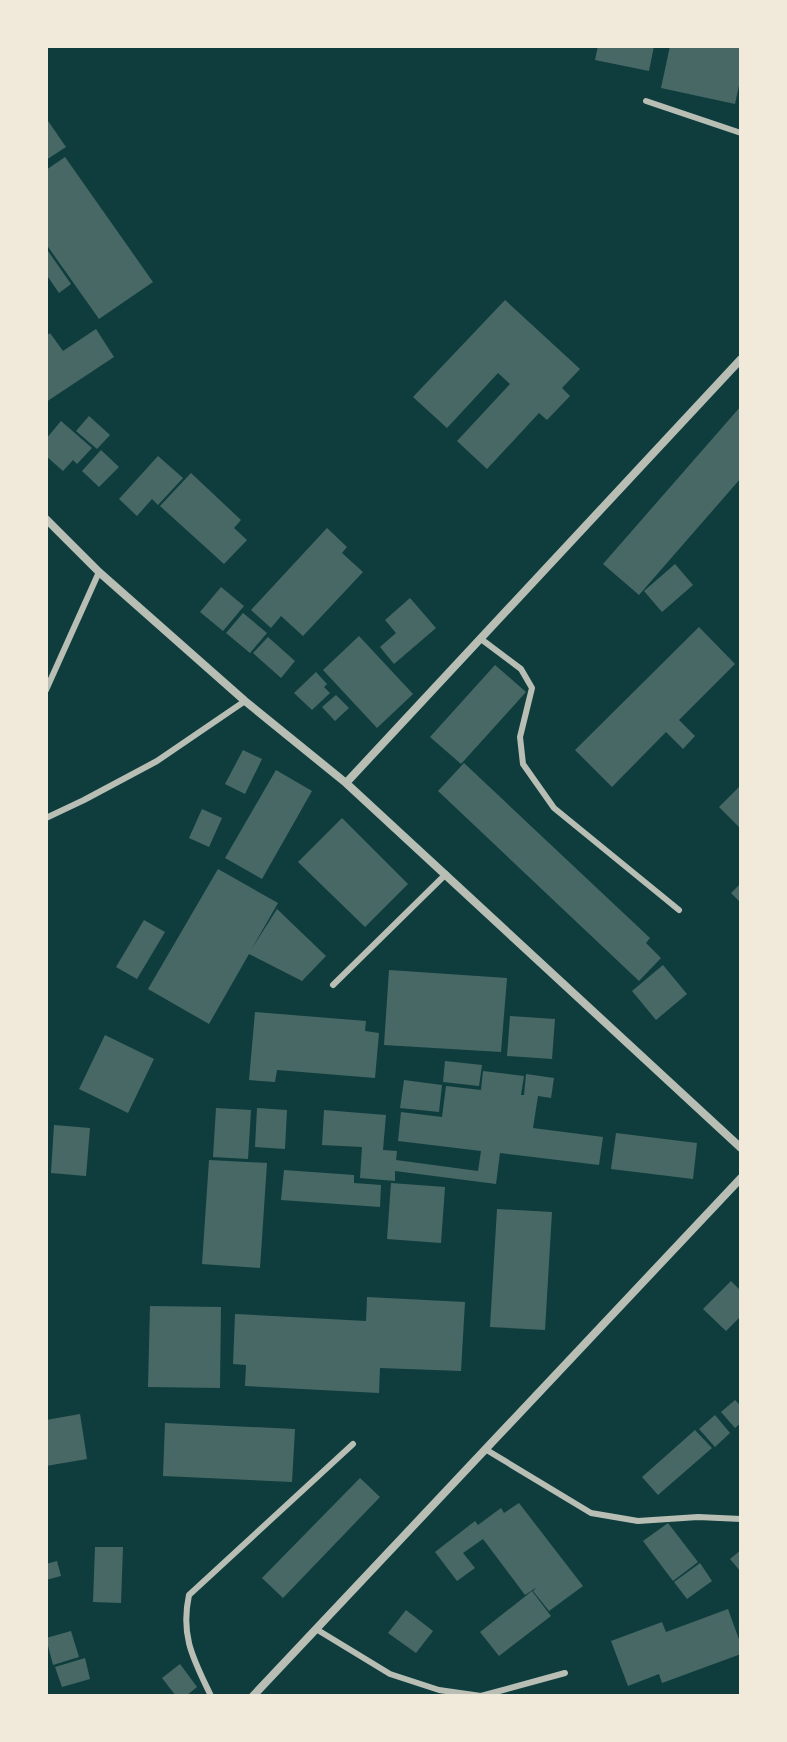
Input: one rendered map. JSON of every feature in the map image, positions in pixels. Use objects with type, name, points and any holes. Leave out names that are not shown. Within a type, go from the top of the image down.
[{"type":"street","points":[[346,783],[741,359]]},
{"type":"street","points":[[46,519],[99,572],[245,701],[346,783],[741,1148]]},
{"type":"street","points":[[253,1696],[741,1178]]},
{"type":"lane","points":[[646,101],[741,133]]},
{"type":"lane","points":[[46,690],[99,572]]},
{"type":"lane","points":[[481,639],[521,669],[532,688],[520,737],[523,764],[554,808],[679,910]]},
{"type":"lane","points":[[46,818],[157,761],[245,701]]},
{"type":"lane","points":[[333,985],[446,874]]},
{"type":"lane","points":[[211,1696],[193,1658],[187,1634],[185,1614],[189,1595],[353,1444]]},
{"type":"lane","points":[[485,1449],[591,1513],[638,1521],[698,1517],[741,1519]]},
{"type":"lane","points":[[316,1629],[390,1674],[439,1690],[481,1696],[565,1673]]},
{"type":"building","points":[[598,46],[654,46],[649,71],[595,60]]},
{"type":"building","points":[[670,46],[741,46],[741,76],[735,104],[661,88]]},
{"type":"building","points":[[46,118],[66,147],[46,160]]},
{"type":"building","points":[[65,157],[153,282],[99,319],[46,244],[46,170]]},
{"type":"building","points":[[46,248],[71,284],[59,293],[46,274]]},
{"type":"building","points":[[505,300],[580,369],[562,388],[570,396],[547,420],[539,413],[487,469],[457,441],[510,384],[498,373],[447,428],[413,397]]},
{"type":"building","points":[[96,329],[114,357],[46,402],[46,336],[50,333],[63,351]]},
{"type":"building","points":[[741,406],[741,478],[639,595],[603,564]]},
{"type":"building","points":[[89,416],[110,435],[97,449],[76,431]]},
{"type":"building","points":[[61,421],[92,448],[77,464],[73,460],[63,471],[46,456],[46,439]]},
{"type":"building","points":[[101,450],[119,467],[99,487],[82,471]]},
{"type":"building","points":[[158,456],[183,478],[158,505],[152,499],[137,516],[119,499]]},
{"type":"building","points":[[191,473],[241,520],[234,528],[247,540],[224,564],[160,506]]},
{"type":"building","points":[[327,528],[347,547],[342,553],[363,572],[303,636],[281,616],[271,628],[251,610]]},
{"type":"building","points":[[675,564],[693,585],[662,612],[644,591]]},
{"type":"building","points":[[221,587],[244,606],[223,631],[200,612]]},
{"type":"building","points":[[410,598],[436,628],[394,664],[380,647],[396,633],[385,620]]},
{"type":"building","points":[[243,613],[267,633],[250,653],[226,633]]},
{"type":"building","points":[[699,627],[735,664],[679,720],[695,736],[683,749],[666,732],[612,787],[575,750]]},
{"type":"building","points":[[359,636],[413,694],[377,728],[323,670]]},
{"type":"building","points":[[268,637],[295,661],[281,678],[253,653]]},
{"type":"building","points":[[495,665],[526,692],[461,764],[430,737]]},
{"type":"building","points":[[316,672],[327,684],[324,687],[330,693],[312,710],[294,693]]},
{"type":"building","points":[[336,695],[349,708],[335,721],[322,707]]},
{"type":"building","points":[[243,750],[262,759],[245,794],[225,784]]},
{"type":"building","points":[[464,763],[650,938],[646,943],[661,958],[639,981],[438,791]]},
{"type":"building","points":[[276,770],[312,791],[262,879],[225,858]]},
{"type":"building","points":[[741,785],[741,829],[719,807]]},
{"type":"building","points":[[202,809],[222,818],[209,847],[189,838]]},
{"type":"building","points":[[342,818],[408,884],[365,927],[298,862]]},
{"type":"building","points":[[218,869],[278,903],[251,950],[277,909],[326,956],[302,981],[249,954],[209,1024],[148,989]]},
{"type":"building","points":[[741,883],[741,903],[731,893]]},
{"type":"building","points":[[144,920],[165,932],[137,979],[116,967]]},
{"type":"building","points":[[663,965],[687,994],[656,1020],[632,991]]},
{"type":"building","points":[[389,970],[507,978],[501,1052],[384,1045]]},
{"type":"building","points":[[255,1012],[366,1021],[365,1031],[379,1033],[375,1078],[277,1070],[275,1082],[249,1080]]},
{"type":"building","points":[[510,1016],[555,1019],[552,1059],[507,1056]]},
{"type":"building","points":[[105,1035],[154,1059],[128,1113],[79,1089]]},
{"type":"building","points":[[445,1061],[482,1065],[479,1086],[443,1082]]},
{"type":"building","points":[[483,1071],[524,1076],[521,1095],[524,1095],[526,1074],[554,1078],[551,1098],[538,1096],[533,1128],[603,1137],[599,1165],[500,1153],[496,1184],[395,1171],[395,1181],[360,1178],[362,1147],[322,1145],[324,1110],[386,1115],[383,1150],[397,1151],[396,1160],[478,1171],[481,1151],[398,1141],[401,1112],[442,1117],[446,1086],[481,1090]]},
{"type":"building","points":[[404,1080],[442,1085],[439,1112],[400,1108]]},
{"type":"building","points":[[216,1108],[251,1110],[248,1159],[213,1157]]},
{"type":"building","points":[[257,1108],[287,1110],[285,1149],[255,1147]]},
{"type":"building","points":[[54,1125],[90,1128],[86,1176],[51,1173]]},
{"type":"building","points":[[616,1133],[697,1143],[693,1179],[611,1169]]},
{"type":"building","points":[[209,1160],[267,1163],[260,1268],[202,1264]]},
{"type":"building","points":[[284,1170],[354,1175],[354,1183],[381,1185],[380,1207],[281,1200]]},
{"type":"building","points":[[391,1183],[445,1187],[441,1243],[387,1239]]},
{"type":"building","points":[[497,1209],[552,1212],[545,1330],[490,1327]]},
{"type":"building","points":[[731,1281],[741,1291],[741,1316],[726,1331],[703,1309]]},
{"type":"building","points":[[367,1297],[465,1302],[461,1371],[380,1368],[379,1393],[245,1386],[246,1365],[233,1364],[235,1314],[366,1321]]},
{"type":"building","points":[[150,1306],[221,1307],[220,1388],[148,1387]]},
{"type":"building","points":[[735,1400],[741,1406],[741,1423],[735,1428],[721,1412]]},
{"type":"building","points":[[80,1414],[87,1459],[46,1466],[46,1420]]},
{"type":"building","points":[[715,1415],[730,1433],[715,1447],[699,1429]]},
{"type":"building","points":[[165,1423],[295,1429],[292,1482],[163,1476]]},
{"type":"building","points":[[695,1430],[712,1448],[658,1495],[642,1477]]},
{"type":"building","points":[[360,1478],[380,1497],[283,1598],[262,1578]]},
{"type":"building","points":[[519,1503],[583,1586],[549,1611],[533,1591],[537,1587],[525,1595],[483,1539],[463,1553],[475,1568],[457,1581],[435,1552],[475,1521],[478,1525],[501,1508],[504,1513]]},
{"type":"building","points":[[668,1523],[698,1562],[673,1581],[643,1541]]},
{"type":"building","points":[[95,1547],[123,1547],[121,1603],[93,1602]]},
{"type":"building","points":[[741,1550],[741,1572],[730,1559]]},
{"type":"building","points":[[57,1561],[61,1576],[46,1580],[46,1564]]},
{"type":"building","points":[[700,1563],[712,1581],[687,1599],[674,1582]]},
{"type":"building","points":[[532,1591],[551,1616],[499,1656],[480,1632]]},
{"type":"building","points":[[728,1609],[741,1645],[741,1654],[662,1683],[659,1674],[628,1686],[611,1641],[662,1622],[666,1632]]},
{"type":"building","points":[[406,1610],[433,1631],[416,1653],[388,1633]]},
{"type":"building","points":[[71,1631],[79,1657],[53,1665],[46,1638]]},
{"type":"building","points":[[85,1658],[90,1679],[62,1687],[55,1667]]},
{"type":"building","points":[[180,1664],[197,1687],[186,1696],[176,1696],[162,1678]]}]
